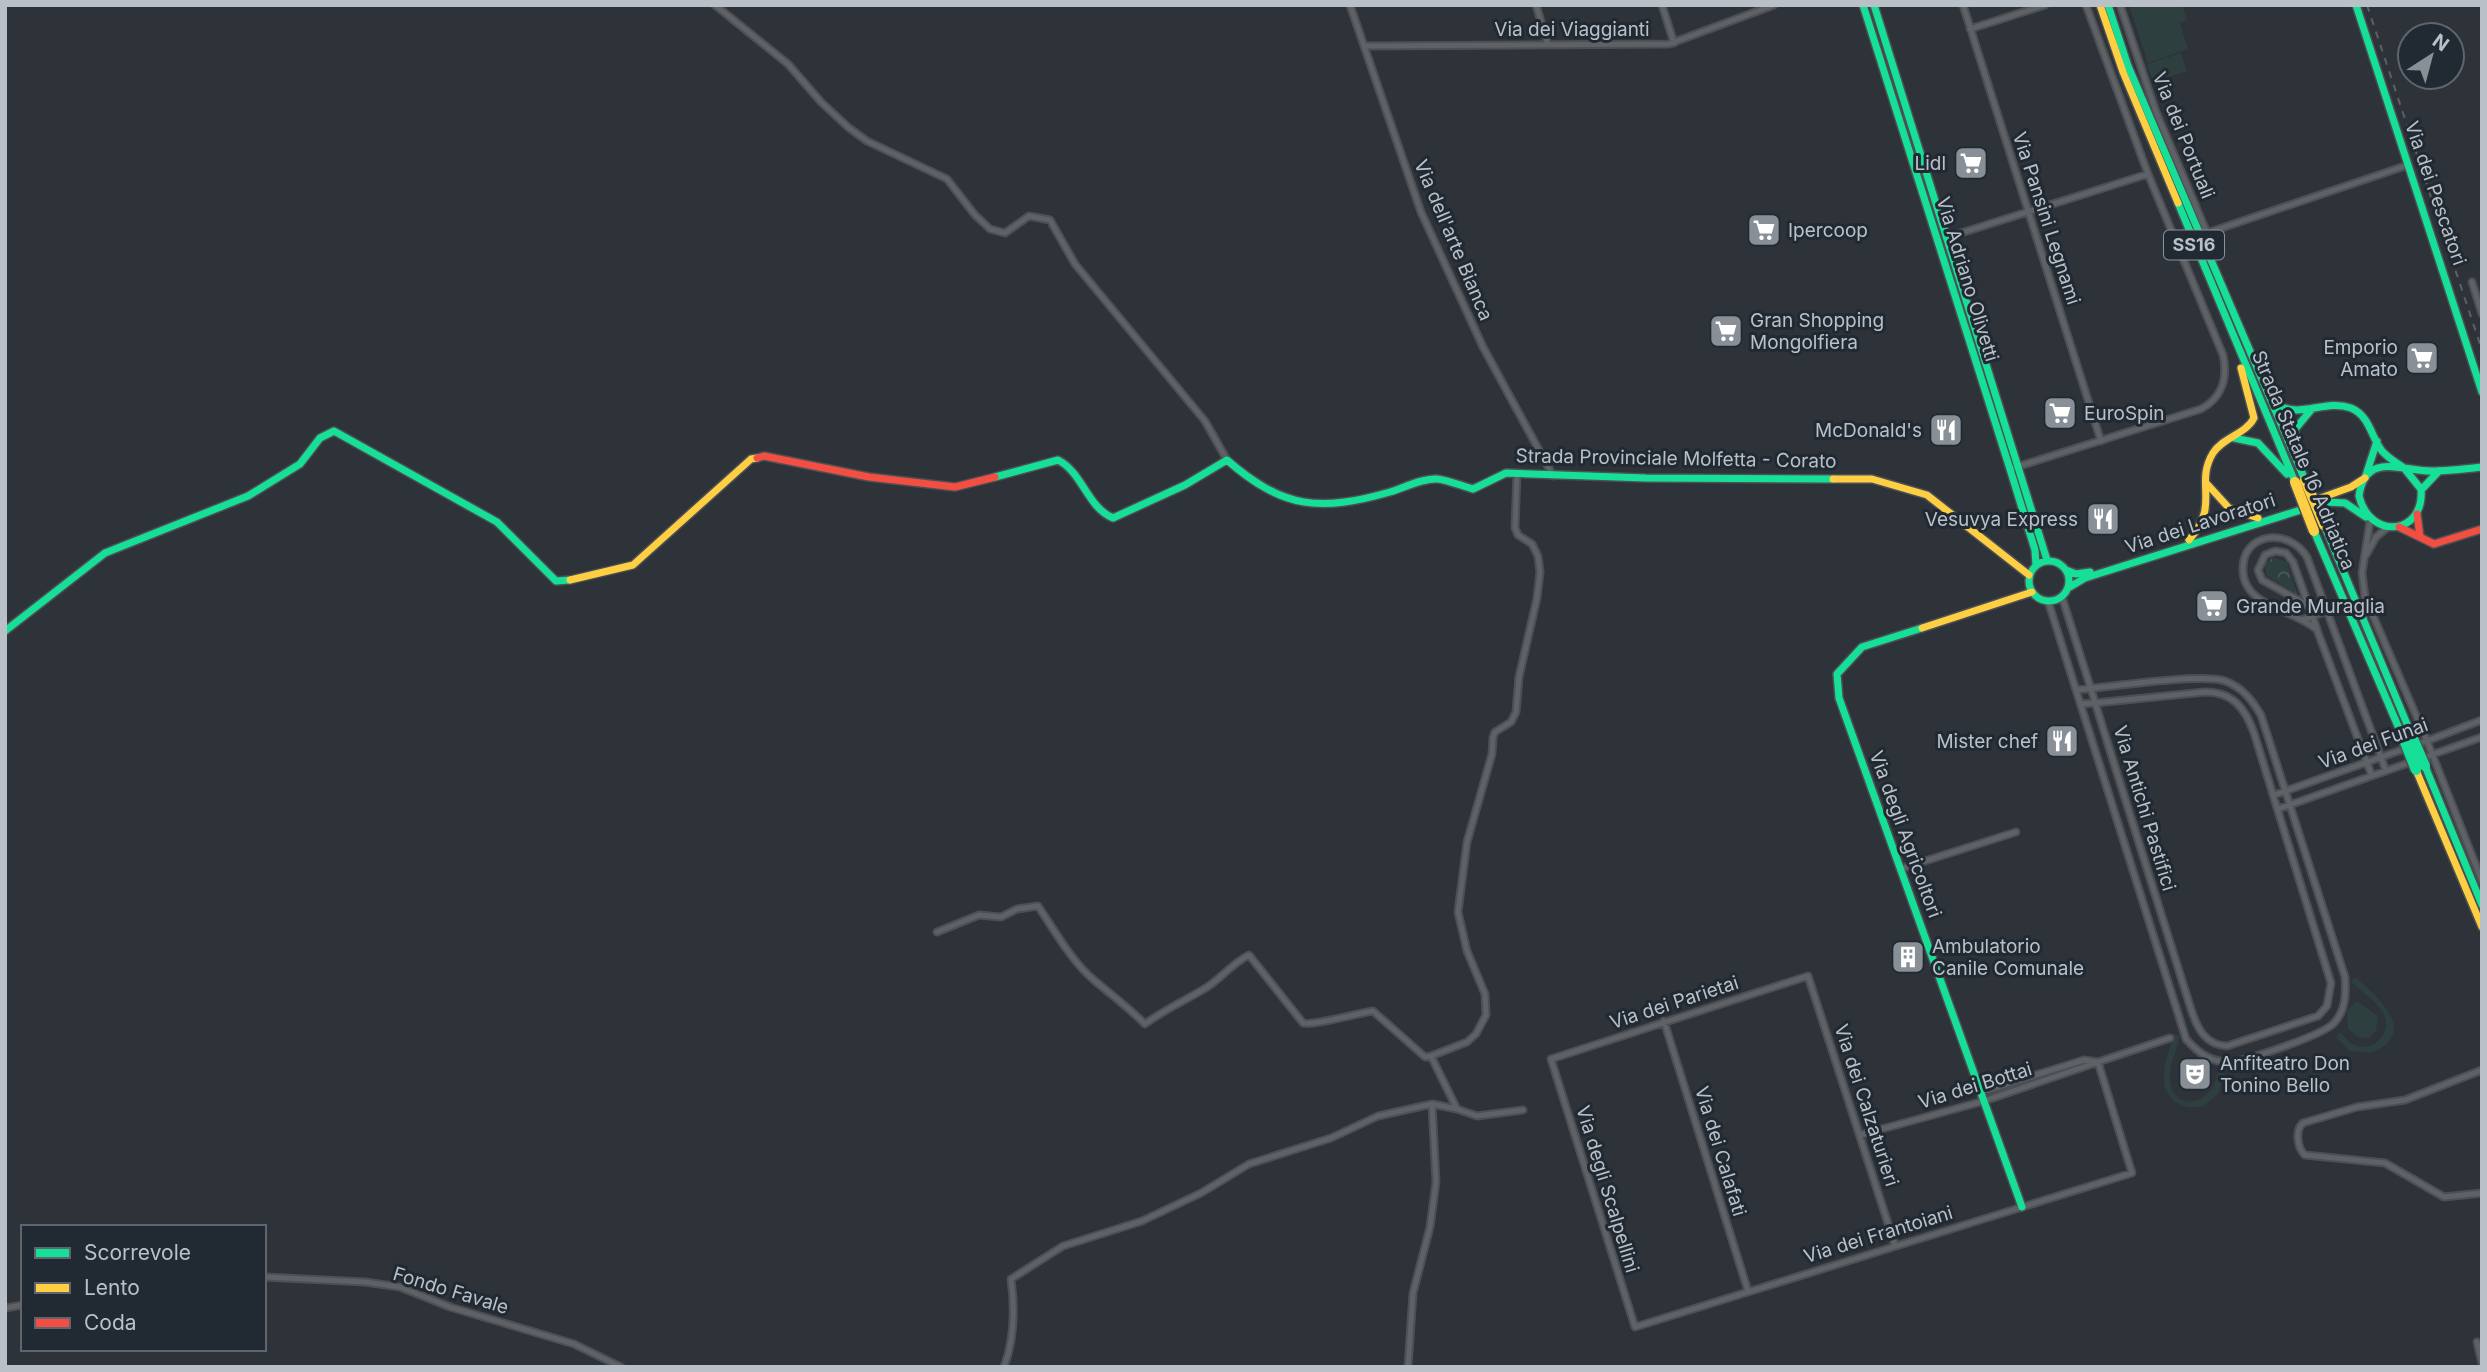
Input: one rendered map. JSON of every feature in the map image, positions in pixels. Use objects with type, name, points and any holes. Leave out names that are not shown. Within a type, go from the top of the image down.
[{"type":"main road","name":"Via Adriano Olivetti","points":[[1863,5],[2014,468],[2047,560]]},
{"type":"main road","name":"Via Adriano Olivetti","points":[[1874,5],[2014,468],[2035,550],[2036,565]]},
{"type":"main road","name":"Strada Statale 16 Adriatica","points":[[2100,5],[2123,72],[2233,338],[2300,481],[2324,525],[2408,738]]},
{"type":"main road","name":"Strada Statale 16 Adriatica","points":[[2108,5],[2128,66],[2291,449],[2314,531],[2482,905]]},
{"type":"main road","name":"Via dei Pescatori","points":[[2356,5],[2481,387]]},
{"type":"main road","points":[[2189,540],[2202,529],[2210,508],[2208,463],[2221,443],[2251,424],[2254,410],[2233,338]]},
{"type":"main road","points":[[2263,385],[2280,408],[2301,412],[2339,404],[2353,408],[2365,418],[2384,454],[2414,476],[2421,491]]},
{"type":"main road","points":[[2291,449],[2296,428],[2303,417],[2318,407]]},
{"type":"main road","points":[[5,631],[119,545],[265,487],[306,460],[327,431],[334,431],[346,437],[497,522],[556,580],[585,578],[633,565],[758,456],[869,477],[955,487],[1058,460],[1074,469],[1103,513],[1113,518],[1185,485],[1227,460]]},
{"type":"main road","points":[[2230,439],[2245,437],[2260,442],[2300,481]]},
{"type":"main road","points":[[2368,519],[2359,499],[2377,440]]},
{"type":"main road","name":"Strada Provinciale Molfetta - Corato","points":[[1227,460],[1253,483],[1270,493],[1305,503],[1343,503],[1435,480],[1473,489],[1506,473],[1553,476],[1872,479],[1927,495],[2029,575]]},
{"type":"main road","points":[[2324,500],[2351,487],[2383,466],[2439,471],[2482,467]]},
{"type":"main road","points":[[2420,537],[2417,513],[2421,491],[2439,471]]},
{"type":"main road","points":[[2207,484],[2221,504],[2233,513],[2258,518]]},
{"type":"main road","points":[[2324,500],[2345,503],[2387,528],[2399,527],[2434,544],[2482,529]]},
{"type":"main road","name":"Via dei Lavoratori","points":[[2084,576],[2258,518],[2324,500]]},
{"type":"main road","name":"Via dei Lavoratori","points":[[2084,576],[2324,500]]},
{"type":"main road","points":[[2399,527],[2417,513]]},
{"type":"main road","points":[[2047,560],[2058,562],[2066,570],[2084,576],[2065,592],[2048,601],[2032,593],[2029,575],[2036,565],[2047,560]]},
{"type":"main road","points":[[2065,592],[2066,570]]},
{"type":"main road","name":"Via degli Agricoltori","points":[[2022,1207],[1839,698],[1837,674],[1862,647],[2032,593]]},
{"type":"main road","name":"Strada Statale 16 Adriatica","points":[[2421,768],[2482,927]]},
{"type":"street","points":[[715,5],[788,64],[821,102],[849,128],[867,141],[947,179],[990,229],[1005,233],[1030,216],[1050,220],[1075,264],[1205,421],[1227,460]]},
{"type":"street","name":"Via dell'arte Bianca","points":[[1350,5],[1421,212],[1483,347],[1553,476]]},
{"type":"street","points":[[1536,5],[1548,44]]},
{"type":"street","points":[[1662,5],[1674,43]]},
{"type":"street","name":"Via dei Viaggianti","points":[[1364,46],[1674,43],[1774,5]]},
{"type":"street","name":"Via Pansini Legnami","points":[[1963,5],[2102,441]]},
{"type":"street","points":[[1970,29],[2045,5]]},
{"type":"street","points":[[2014,468],[2201,409],[2214,400],[2224,380],[2223,355],[2148,174],[2086,5]]},
{"type":"street","name":"Via dei Portuali","points":[[2120,5],[2156,112],[2207,233],[2407,165]]},
{"type":"street","points":[[1945,238],[2148,174]]},
{"type":"street","points":[[2472,282],[2482,314]]},
{"type":"street","points":[[937,932],[979,915],[1001,917],[1017,909],[1038,906],[1064,946],[1095,980],[1112,992],[1145,1024],[1166,1009],[1207,988],[1219,975],[1249,955],[1304,1023],[1373,1011],[1425,1057],[1467,1042],[1476,1034],[1486,1014],[1485,994],[1466,951],[1458,912],[1467,842],[1492,754],[1493,737],[1495,732],[1511,722],[1516,712],[1519,677],[1537,598],[1540,572],[1534,547],[1518,535],[1515,528],[1517,474]]},
{"type":"street","points":[[2368,519],[2362,573],[2365,597],[2433,755],[2482,881]]},
{"type":"street","points":[[2365,558],[2376,537],[2387,528]]},
{"type":"street","points":[[2319,634],[2302,620],[2259,599],[2245,583],[2242,571],[2245,556],[2258,541],[2277,536],[2287,538],[2302,548],[2386,771]]},
{"type":"street","points":[[2309,606],[2262,580],[2258,570],[2265,555],[2275,551],[2290,557],[2309,606],[2366,762],[2372,776]]},
{"type":"street","name":"Via Antichi Pastifici","points":[[2065,592],[2095,703],[2198,1029],[2213,1043],[2227,1046],[2313,1020],[2327,1006],[2331,983],[2278,809]]},
{"type":"street","name":"Via Antichi Pastifici","points":[[2048,601],[2181,1027],[2186,1039],[2200,1053],[2216,1061],[2232,1062],[2326,1031],[2340,1016],[2344,1005],[2345,977],[2290,805]]},
{"type":"street","points":[[2302,620],[2327,611]]},
{"type":"street","points":[[2077,690],[2205,679],[2228,682],[2253,702],[2290,805]]},
{"type":"street","points":[[2081,704],[2216,692],[2240,705],[2249,718],[2278,809]]},
{"type":"street","name":"Via dei Funai","points":[[2274,795],[2482,720]]},
{"type":"street","name":"Via dei Funai","points":[[2278,809],[2482,737]]},
{"type":"street","points":[[2258,748],[2270,744]]},
{"type":"street","points":[[1900,869],[2017,832]]},
{"type":"street","name":"Via dei Parietai","points":[[1551,1059],[1808,976]]},
{"type":"street","name":"Via dei Calzaturieri","points":[[1808,976],[1895,1245]]},
{"type":"street","name":"Via dei Calafati","points":[[1664,1021],[1748,1291]]},
{"type":"street","name":"Via dei Bottai","points":[[1860,1135],[1982,1097],[2084,1060],[2098,1062],[2170,1038]]},
{"type":"street","points":[[1431,1056],[1457,1109]]},
{"type":"street","name":"Via degli Scalpellini","points":[[1551,1059],[1634,1327]]},
{"type":"street","name":"Via dei Frantoiani","points":[[1634,1327],[2132,1173],[2098,1062]]},
{"type":"street","points":[[2482,1070],[2405,1100],[2357,1107],[2303,1123],[2298,1130],[2300,1149],[2305,1155],[2385,1163],[2444,1197],[2482,1193]]},
{"type":"street","points":[[1408,1367],[1413,1293],[1430,1227],[1436,1182],[1432,1104]]},
{"type":"street","points":[[1003,1367],[1012,1340],[1014,1306],[1011,1279],[1063,1246],[1142,1221],[1201,1194],[1249,1164],[1331,1138],[1378,1116],[1432,1104],[1477,1116],[1524,1110]]},
{"type":"street","name":"Fondo Favale","points":[[266,1277],[365,1282],[400,1287],[450,1307],[574,1344],[621,1367]]},
{"type":"street","points":[[2477,1342],[2482,1363]]},
{"type":"green space","points":[[2129,5],[2182,5],[2187,20],[2174,25],[2180,23],[2188,49],[2148,63]]},
{"type":"green space","points":[[2181,53],[2187,71],[2153,82],[2147,64]]},
{"type":"green space","points":[[2273,557],[2287,562],[2297,594],[2267,576],[2265,565]]},
{"type":"green space","points":[[2355,977],[2383,1004],[2394,1025],[2393,1035],[2386,1045],[2371,1053],[2350,1051],[2336,1037],[2340,1032],[2352,1044],[2370,1046],[2381,1038],[2386,1026],[2380,1009],[2351,982]]},
{"type":"green space","points":[[2357,1001],[2378,1016],[2376,1031],[2368,1038],[2358,1037],[2348,1029],[2347,1010]]},
{"type":"green space","points":[[2174,1033],[2180,1036],[2170,1080],[2178,1097],[2185,1101],[2201,1098],[2215,1083],[2218,1070],[2224,1072],[2219,1093],[2203,1106],[2189,1107],[2179,1104],[2165,1087],[2164,1069]]},
{"type":"railway","points":[[2367,5],[2482,350]]},
{"type":"traffic: fast","points":[[1863,5],[2010,469],[2035,550],[2036,565]]},
{"type":"traffic: fast","points":[[1874,5],[2047,560]]},
{"type":"traffic: fast","points":[[2108,5],[2128,66],[2305,480]]},
{"type":"traffic: fast","points":[[2356,5],[2482,392]]},
{"type":"traffic: fast","points":[[2178,203],[2295,482]]},
{"type":"traffic: fast","points":[[2272,401],[2291,410],[2330,406],[2351,408],[2366,421],[2382,451],[2404,468]]},
{"type":"traffic: fast","points":[[2291,448],[2296,428],[2311,410]]},
{"type":"traffic: fast","points":[[5,631],[105,553],[248,496],[300,464],[320,438],[334,431],[497,522],[556,581],[570,580]]},
{"type":"traffic: fast","points":[[2234,438],[2258,443],[2287,474]]},
{"type":"traffic: fast","points":[[2365,478],[2377,441]]},
{"type":"traffic: fast","points":[[995,477],[1058,460],[1073,473],[1097,506],[1113,518],[1185,485],[1227,460],[1247,476],[1285,497],[1322,504],[1365,498],[1431,479],[1473,489],[1506,473],[1646,478],[1833,479]]},
{"type":"traffic: fast","points":[[2404,468],[2421,489],[2420,504],[2415,516],[2406,523],[2396,527],[2385,526],[2365,511],[2359,496],[2363,482],[2369,473],[2377,468],[2397,467],[2431,471],[2482,467]]},
{"type":"traffic: fast","points":[[2421,490],[2439,471]]},
{"type":"traffic: fast","points":[[2068,588],[2085,578],[2326,502],[2345,503],[2366,517]]},
{"type":"traffic: fast","points":[[2324,525],[2412,736]]},
{"type":"traffic: fast","points":[[2314,531],[2404,740]]},
{"type":"traffic: fast","points":[[2049,561],[2057,562],[2063,567],[2068,573],[2069,581],[2068,589],[2063,595],[2057,600],[2049,601],[2041,600],[2035,595],[2030,589],[2029,581],[2030,573],[2035,567],[2041,562],[2049,561]]},
{"type":"traffic: fast","points":[[2066,570],[2076,574],[2090,572]]},
{"type":"traffic: fast","points":[[1922,628],[1862,647],[1837,674],[1839,698],[2022,1207]]},
{"type":"traffic: fast","points":[[2412,736],[2425,766]]},
{"type":"traffic: fast","points":[[2404,740],[2416,770]]},
{"type":"traffic: fast","points":[[2425,766],[2482,905]]},
{"type":"traffic: slow","points":[[2100,5],[2123,72],[2178,203]]},
{"type":"traffic: slow","points":[[2189,540],[2204,516],[2206,475],[2213,453],[2222,443],[2246,428],[2254,418],[2241,368]]},
{"type":"traffic: slow","points":[[570,580],[633,565],[751,459],[757,458]]},
{"type":"traffic: slow","points":[[2318,499],[2351,487],[2365,478]]},
{"type":"traffic: slow","points":[[1833,479],[1872,479],[1927,495],[2029,575]]},
{"type":"traffic: slow","points":[[2305,480],[2324,525]]},
{"type":"traffic: slow","points":[[2295,482],[2314,531]]},
{"type":"traffic: slow","points":[[2208,485],[2229,508],[2258,518]]},
{"type":"traffic: slow","points":[[1922,628],[2032,592]]},
{"type":"traffic: slow","points":[[2416,770],[2482,927]]},
{"type":"traffic: jam","points":[[757,458],[764,456],[869,477],[955,487],[995,477]]},
{"type":"traffic: jam","points":[[2417,514],[2420,537]]},
{"type":"traffic: jam","points":[[2399,527],[2434,544],[2482,529]]},
{"type":"place","name":"Lidl","points":[[1971,163]]},
{"type":"place","name":"Ipercoop","points":[[1764,230]]},
{"type":"place","name":"Gran Shopping Mongolfiera","points":[[1726,331]]},
{"type":"place","name":"Emporio Amato","points":[[2422,358]]},
{"type":"place","name":"EuroSpin","points":[[2060,413]]},
{"type":"place","name":"McDonald's","points":[[1946,430]]},
{"type":"place","name":"Vesuvya Express","points":[[2103,519]]},
{"type":"place","name":"Grande Muraglia","points":[[2212,606]]},
{"type":"place","name":"Mister chef","points":[[2062,741]]},
{"type":"place","name":"Ambulatorio Canile Comunale","points":[[1908,957]]},
{"type":"place","name":"Anfiteatro Don Tonino Bello","points":[[2195,1074]]}]
